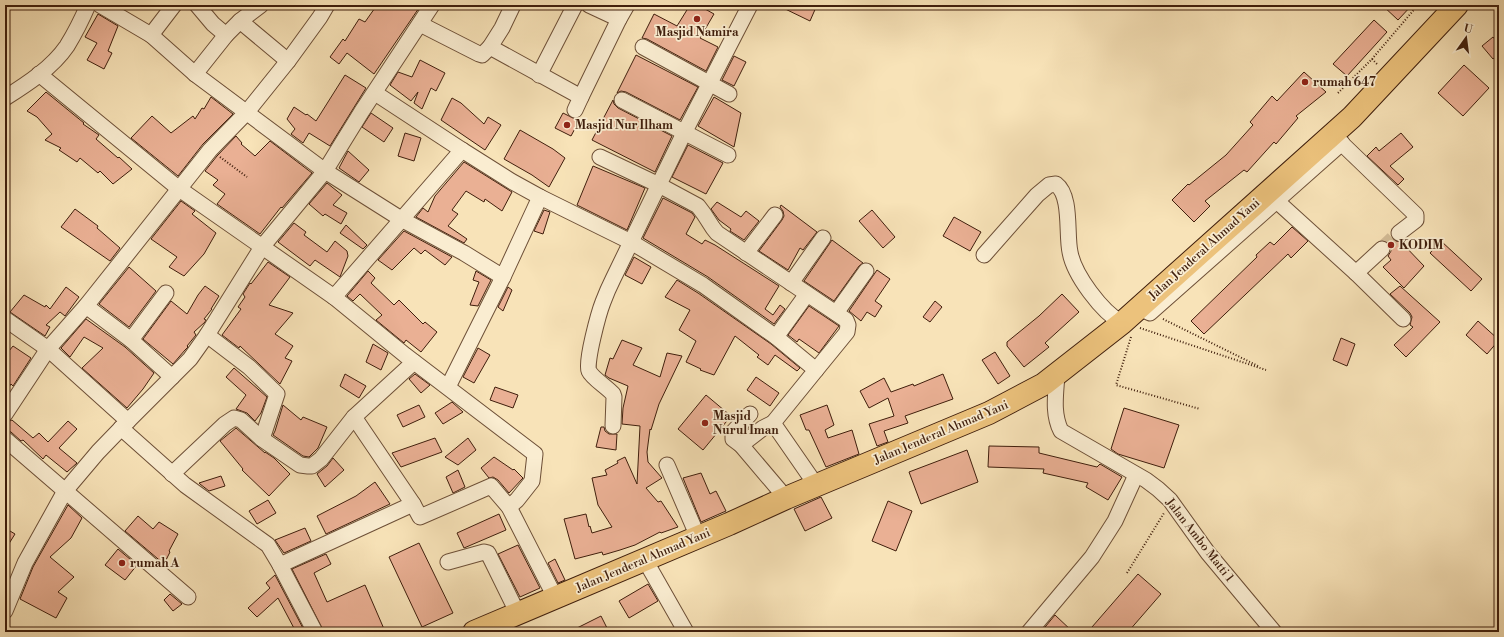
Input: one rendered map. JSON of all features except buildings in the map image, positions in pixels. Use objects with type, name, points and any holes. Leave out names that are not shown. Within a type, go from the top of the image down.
[{"type":"highway","name":"Jalan Jenderal Ahmad Yani","points":[[474,632],[645,560],[816,485],[989,413],[1044,384],[1136,318],[1337,139],[1367,102],[1457,5]]},
{"type":"street","points":[[5,98],[39,74],[54,61],[66,47],[88,5]]},
{"type":"street","points":[[100,5],[151,35],[195,74],[325,171],[401,219],[464,253],[503,277]]},
{"type":"street","points":[[151,35],[174,5]]},
{"type":"street","points":[[197,5],[213,24],[226,35]]},
{"type":"street","points":[[195,74],[226,35],[240,21],[261,5]]},
{"type":"street","points":[[5,414],[48,349],[86,306],[178,188],[210,150],[247,112],[288,61],[327,5]]},
{"type":"street","points":[[5,611],[11,588],[65,491],[98,452],[190,359],[207,335],[262,247],[325,171],[432,5]]},
{"type":"street","points":[[420,24],[483,55],[502,28],[513,5]]},
{"type":"street","points":[[539,75],[575,5]]},
{"type":"street","points":[[589,5],[619,19]]},
{"type":"street","points":[[490,47],[539,75],[578,104],[627,5]]},
{"type":"street","points":[[613,426],[613,394],[589,372],[588,364],[602,303],[684,133],[750,5]]},
{"type":"street","points":[[240,21],[288,61]]},
{"type":"street","points":[[643,47],[729,94]]},
{"type":"street","points":[[39,74],[178,188],[334,297],[414,362],[535,454],[532,481],[517,500],[509,507]]},
{"type":"street","points":[[375,93],[492,170],[540,197],[631,242],[703,285],[776,337],[816,370]]},
{"type":"street","points":[[622,100],[684,133],[728,154]]},
{"type":"street","points":[[1337,139],[1416,215],[1416,220],[1400,233]]},
{"type":"street","points":[[334,297],[462,150]]},
{"type":"street","points":[[600,157],[659,185],[698,206],[714,230],[846,320],[848,330],[774,423],[763,428],[741,445]]},
{"type":"street","points":[[984,255],[1037,195],[1049,185],[1056,184],[1064,194],[1068,216],[1070,252],[1080,277],[1102,306],[1115,319],[1136,318]]},
{"type":"street","points":[[448,387],[503,277],[540,197]]},
{"type":"street","points":[[1271,197],[1356,273],[1403,319]]},
{"type":"street","points":[[746,253],[775,215]]},
{"type":"street","points":[[791,283],[823,238]]},
{"type":"street","points":[[1356,273],[1382,249]]},
{"type":"street","points":[[836,314],[866,271]]},
{"type":"street","points":[[131,340],[166,293]]},
{"type":"street","points":[[776,337],[808,294]]},
{"type":"street","points":[[86,306],[131,340],[172,377]]},
{"type":"street","points":[[5,319],[48,349],[172,474],[266,542],[280,565],[315,632]]},
{"type":"street","points":[[207,335],[249,367],[277,394],[262,439]]},
{"type":"street","points":[[172,474],[225,424],[234,418],[241,420],[262,439],[300,465],[312,466],[321,459],[354,417],[414,362]]},
{"type":"street","name":"Jalan Ambo Matti 1","points":[[1057,374],[1055,409],[1057,421],[1061,431],[1136,475],[1158,489],[1170,500],[1208,553],[1274,632]]},
{"type":"street","points":[[750,414],[733,432],[733,438],[741,445],[786,498]]},
{"type":"street","points":[[354,417],[413,504],[420,517],[491,486],[509,507],[555,597]]},
{"type":"street","points":[[774,423],[816,485]]},
{"type":"street","points":[[5,440],[188,597]]},
{"type":"street","points":[[667,466],[698,537]]},
{"type":"street","points":[[1029,632],[1092,557],[1115,521],[1136,475]]},
{"type":"street","points":[[280,565],[413,504]]},
{"type":"street","points":[[448,562],[484,552],[488,553],[518,614]]},
{"type":"street","points":[[645,560],[686,632]]},
{"type":"path","points":[[1338,93],[1372,59],[1418,5]]},
{"type":"path","points":[[210,150],[247,177]]},
{"type":"path","points":[[1136,318],[1266,370],[1136,318]]},
{"type":"path","points":[[1136,318],[1116,385],[1200,409]]},
{"type":"path","points":[[1127,573],[1159,523],[1170,500]]},
{"type":"tunnel","points":[[1382,249],[1399,233]]},
{"type":"place","name":"Masjid Namira","points":[[697,19]]},
{"type":"place","name":"rumah 647","points":[[1305,82]]},
{"type":"place","name":"Masjid Nur Ilham","points":[[567,125]]},
{"type":"place","name":"KODIM","points":[[1391,245]]},
{"type":"place","name":"Masjid Nurul Iman","points":[[705,423]]},
{"type":"place","name":"rumah A","points":[[122,563]]}]
